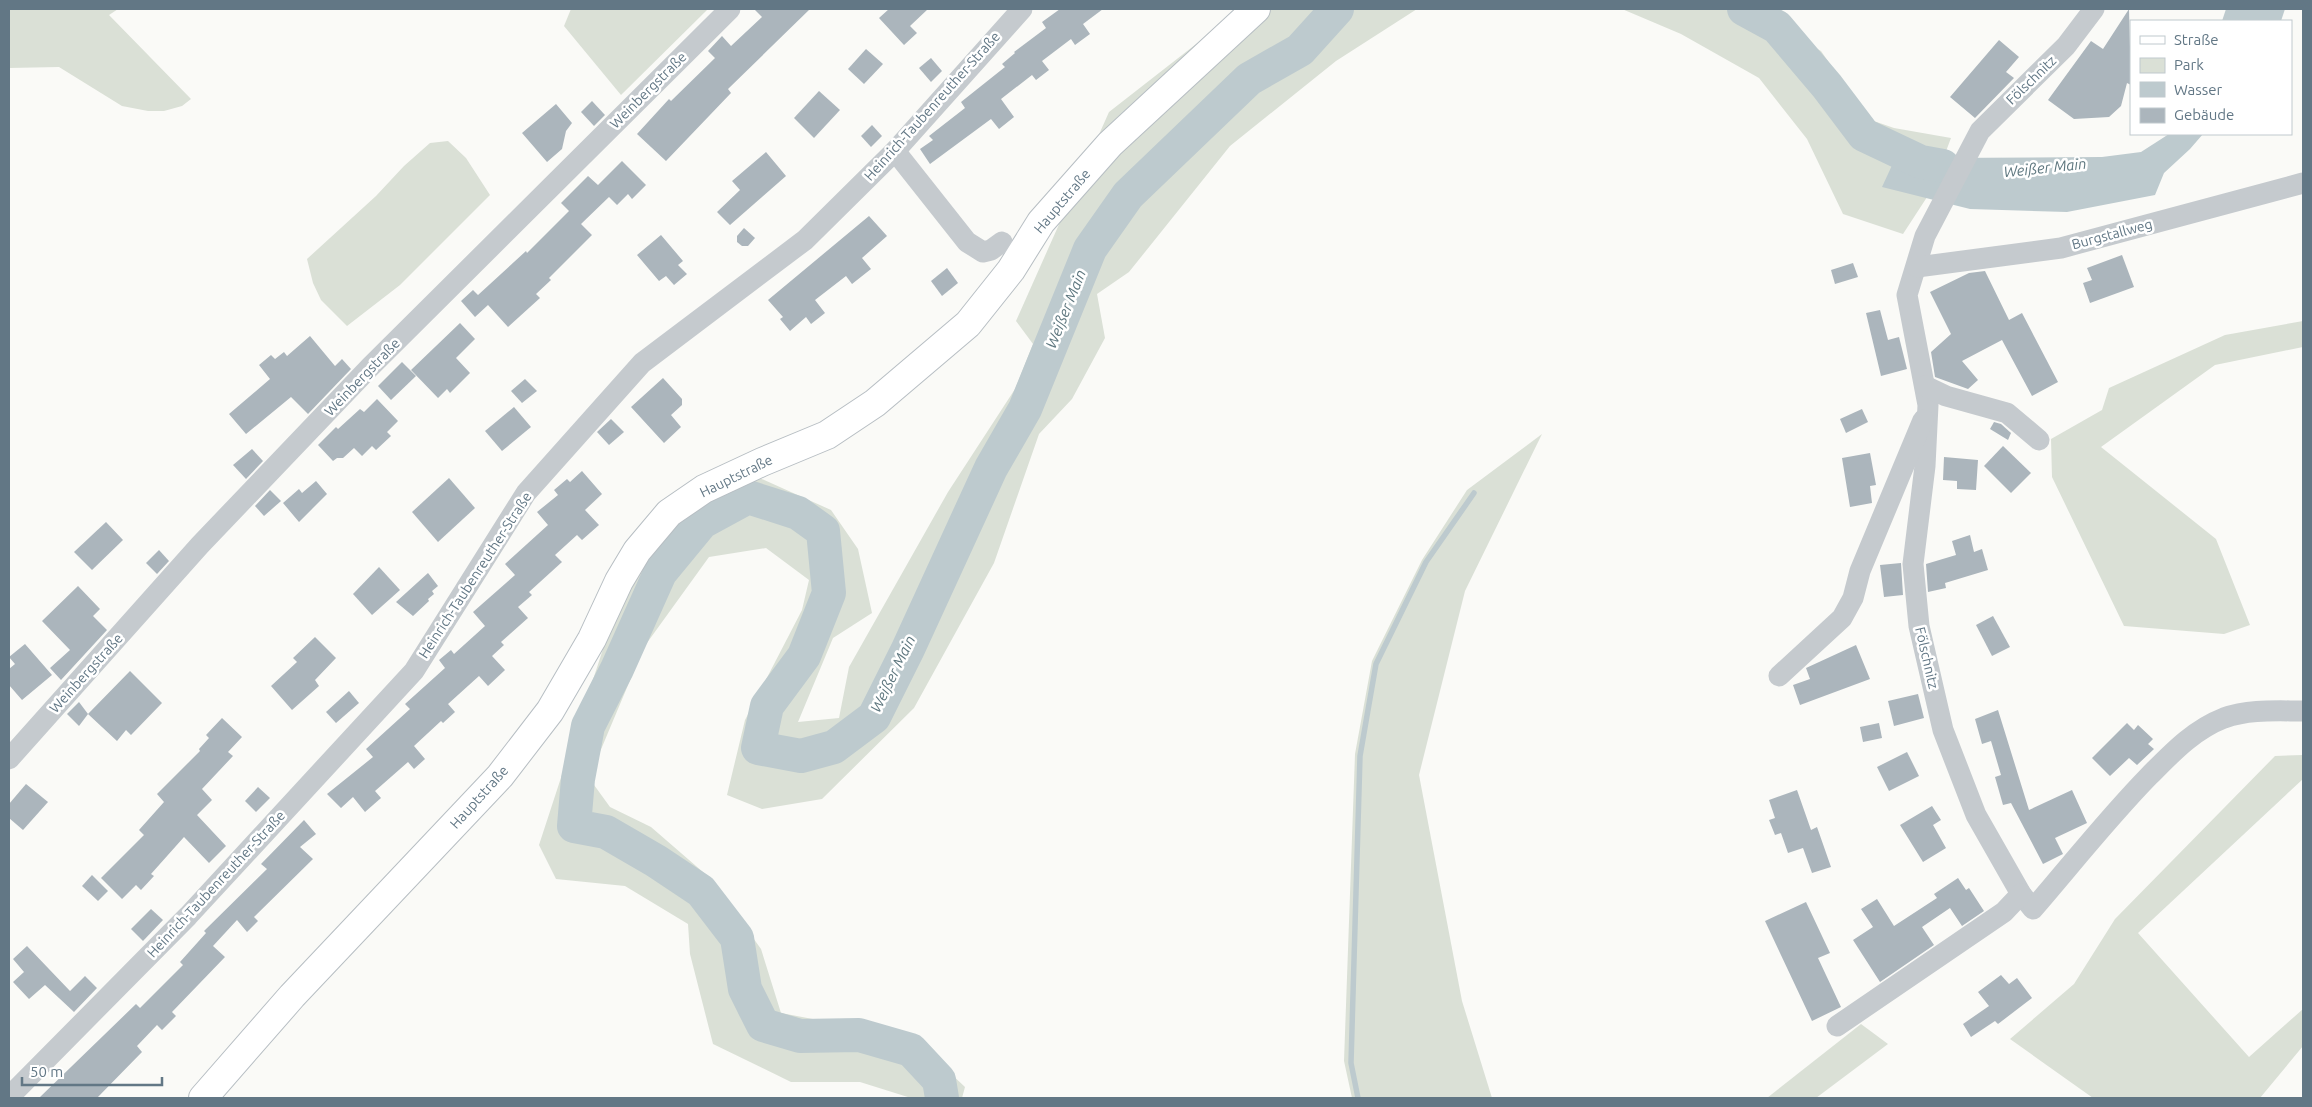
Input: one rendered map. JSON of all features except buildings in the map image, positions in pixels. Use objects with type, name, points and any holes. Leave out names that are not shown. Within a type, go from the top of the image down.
[{"type":"main road","name":"Hauptstraße","points":[[203,1098],[292,996],[500,776],[550,711],[592,640],[619,581],[637,551],[669,513],[704,489],[827,435],[875,404],[960,330],[1012,270],[1041,222],[1110,144],[1256,9]]},
{"type":"street","name":"Weinbergstraße","points":[[9,759],[200,545],[370,367],[730,9]]},
{"type":"street","name":"Fölschnitz","points":[[2094,9],[2066,46],[1980,131],[1925,236],[1917,268],[1907,295],[1926,396],[1925,466],[1913,564],[1919,626],[1944,730],[1976,815],[2021,894],[2033,909],[2129,797],[2181,744],[2203,728],[2245,712],[2303,711]]},
{"type":"street","name":"Heinrich-Taubenreuther-Straße","points":[[9,1097],[188,916],[414,671],[526,494],[642,364],[805,240],[894,151],[1014,12]]},
{"type":"street","points":[[894,151],[967,242],[983,252],[991,250],[1002,242]]},
{"type":"street","name":"Burgstallweg","points":[[1917,268],[2061,248],[2303,183]]},
{"type":"street","points":[[1779,676],[1842,618],[1853,598],[1860,571],[1926,396],[1946,396],[2008,413],[2039,440]]},
{"type":"street","points":[[1837,1026],[2004,912],[2021,894]]},
{"type":"green space","points":[[9,9],[118,9],[109,15],[191,99],[182,106],[164,111],[148,111],[122,106],[59,67],[9,68]]},
{"type":"green space","points":[[571,9],[707,10],[621,95],[564,26]]},
{"type":"green space","points":[[1241,9],[1417,9],[1336,61],[1230,146],[1129,272],[1097,294],[1105,338],[1072,399],[1039,434],[994,563],[914,708],[822,799],[762,809],[727,795],[745,720],[802,610],[809,580],[766,548],[709,557],[644,647],[589,778],[610,807],[651,827],[711,879],[761,949],[781,1013],[913,1038],[965,1087],[962,1098],[911,1098],[860,1082],[791,1082],[713,1044],[690,954],[688,924],[625,886],[556,879],[539,845],[620,597],[678,515],[735,467],[831,510],[858,549],[872,613],[833,638],[798,722],[839,718],[849,667],[948,492],[1015,389],[1033,344],[1016,321],[1109,112]]},
{"type":"green space","points":[[1622,9],[1749,9],[1821,51],[1868,119],[1894,128],[1951,138],[1931,191],[1903,234],[1843,214],[1807,139],[1759,78],[1681,34]]},
{"type":"green space","points":[[448,141],[466,158],[490,195],[400,285],[347,326],[321,300],[313,283],[307,259],[376,196],[404,166],[430,143]]},
{"type":"green space","points":[[2303,321],[2303,347],[2215,365],[2101,447],[2216,539],[2250,625],[2224,634],[2124,626],[2052,477],[2051,439],[2102,410],[2109,388],[2225,335]]},
{"type":"green space","points":[[1542,434],[1465,591],[1419,775],[1462,1001],[1492,1098],[1352,1098],[1344,1061],[1355,754],[1372,661],[1422,560],[1467,490]]},
{"type":"green space","points":[[2303,755],[2303,779],[2138,933],[2249,1057],[2303,1009],[2303,1046],[2260,1098],[2093,1098],[2010,1039],[2074,984],[2115,919],[2275,756]]},
{"type":"green space","points":[[1861,1024],[1888,1044],[1816,1098],[1767,1098]]},
{"type":"water","points":[[2226,9],[2285,9],[2281,20],[2222,20]]},
{"type":"water","points":[[2167,135],[2202,135],[2164,173],[2155,195],[2067,212],[1970,209],[1882,187],[1900,148],[1939,158],[2102,157],[2141,152]]},
{"type":"waterway","name":"Weißer Main","points":[[942,1098],[939,1080],[911,1050],[859,1035],[800,1036],[763,1025],[745,989],[737,938],[701,891],[656,861],[606,832],[574,826],[578,779],[588,726],[617,669],[660,573],[702,522],[748,497],[798,513],[823,531],[829,593],[804,656],[767,706],[758,748],[801,756],[834,747],[874,717],[908,649],[991,468],[1025,409],[1090,249],[1128,195],[1249,79],[1300,50],[1337,9]]},
{"type":"waterway","name":"Weißer Main","points":[[1744,9],[1777,27],[1827,86],[1864,135],[1921,162],[1943,166]]},
{"type":"waterway","points":[[1358,1098],[1351,1063],[1360,756],[1376,664],[1426,562],[1474,493]]}]
